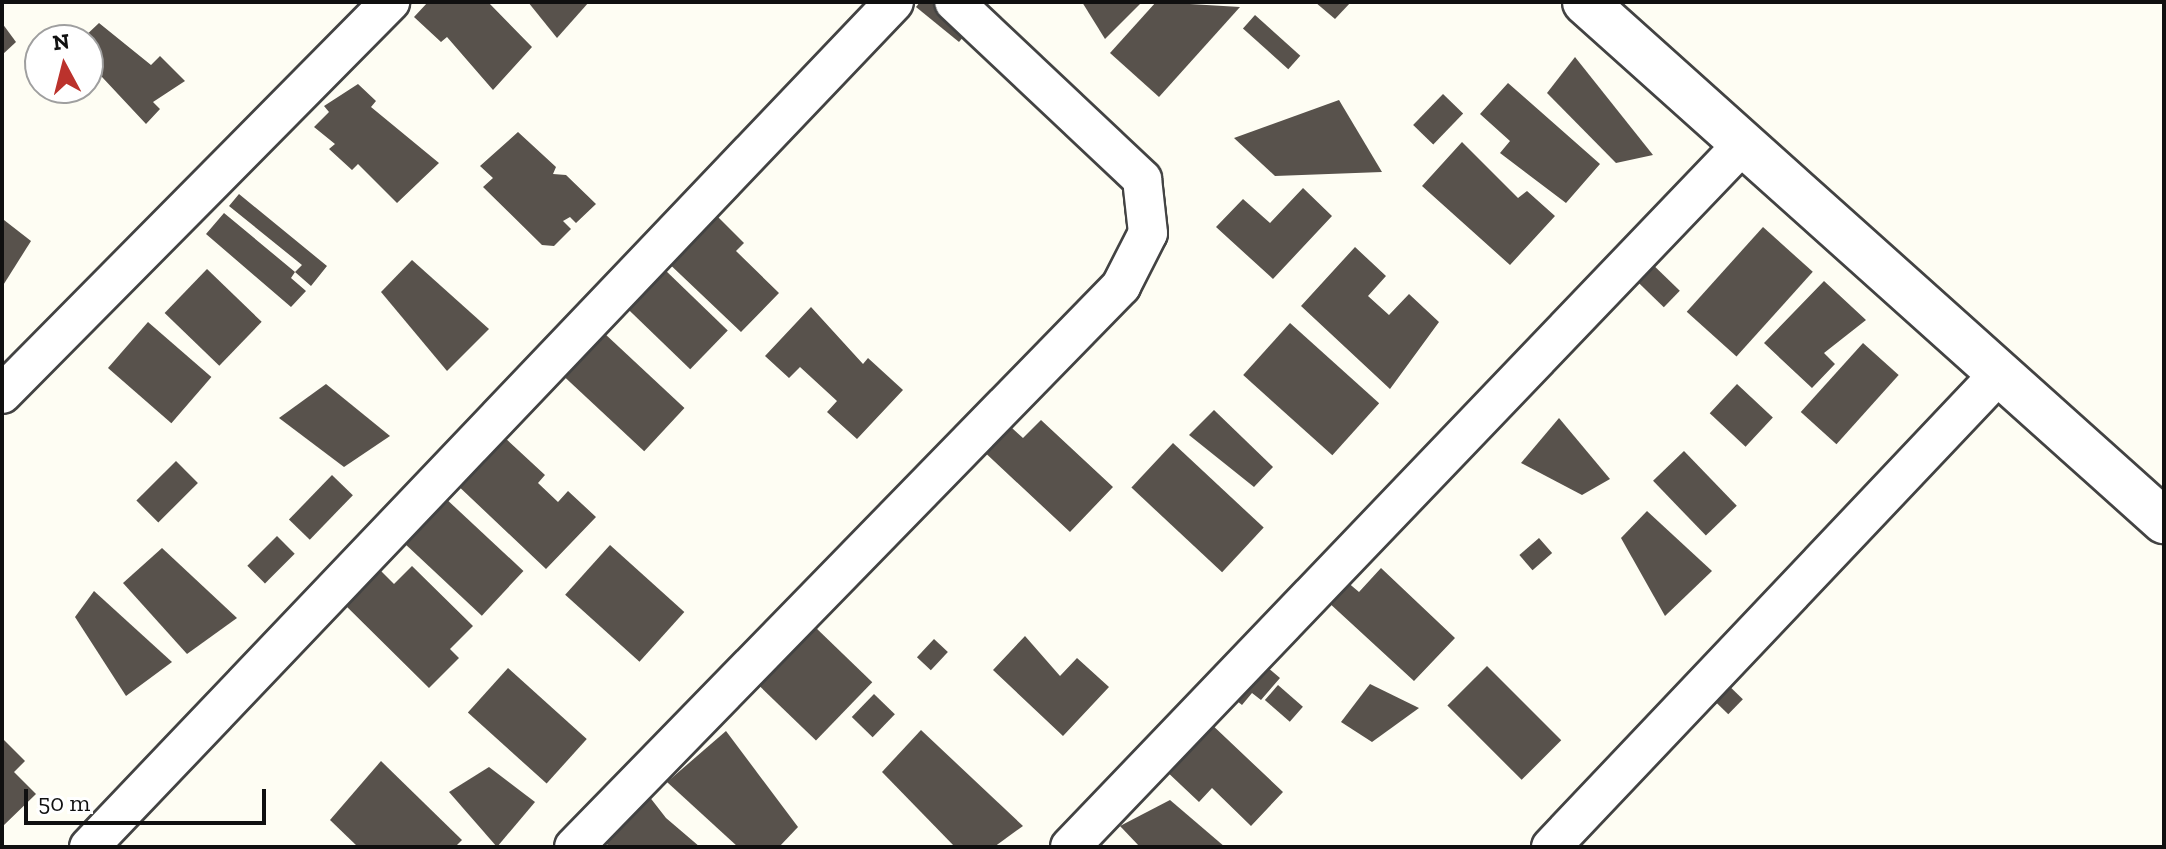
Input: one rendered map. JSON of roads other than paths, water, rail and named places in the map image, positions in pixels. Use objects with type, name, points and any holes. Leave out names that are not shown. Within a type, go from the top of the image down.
[{"type":"street","points":[[2,394],[390,2]]},
{"type":"street","points":[[89,847],[894,2]]},
{"type":"street","points":[[574,847],[1121,286],[1148,233],[1142,179],[954,2]]},
{"type":"street","points":[[1585,2],[2164,521]]},
{"type":"street","points":[[1070,847],[1742,145]]},
{"type":"street","points":[[1551,847],[2000,373]]}]
